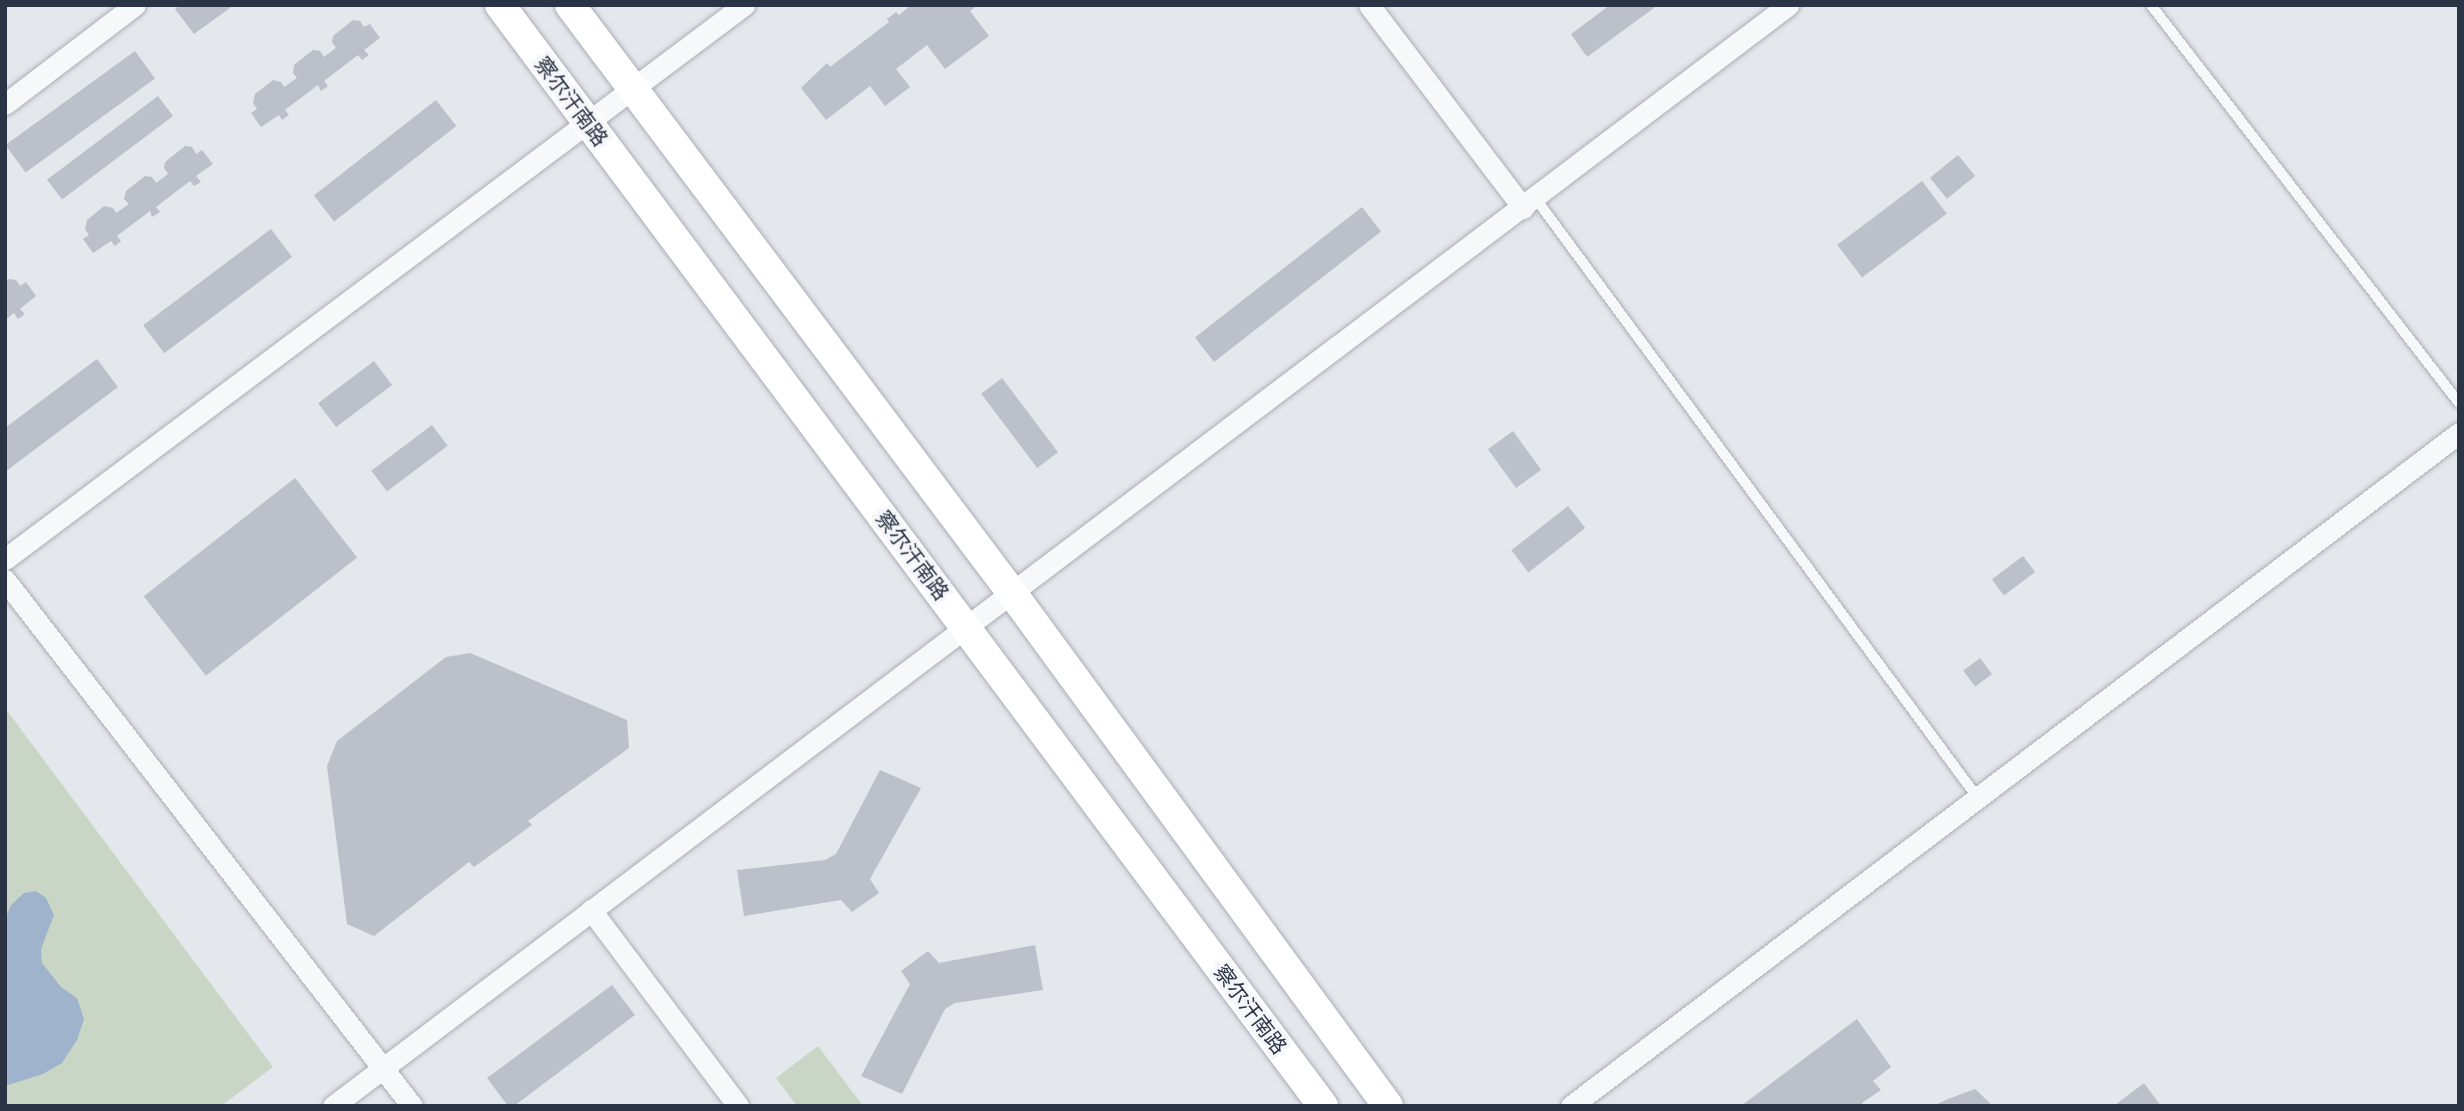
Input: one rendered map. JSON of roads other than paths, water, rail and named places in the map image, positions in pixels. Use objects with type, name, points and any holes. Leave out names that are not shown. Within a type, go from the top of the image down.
[{"type":"main road","name":"察尔汗南路","points":[[500,5],[967,626],[1323,1106]]},
{"type":"main road","points":[[569,5],[1012,593],[1388,1106]]},
{"type":"street","points":[[5,103],[135,5]]},
{"type":"street","points":[[5,559],[744,5]]},
{"type":"street","points":[[1369,5],[1529,203]]},
{"type":"street","points":[[333,1106],[1788,5]]},
{"type":"street","points":[[1571,1106],[2459,433]]},
{"type":"street","points":[[5,580],[412,1106]]},
{"type":"street","points":[[591,910],[738,1106]]},
{"type":"lane","points":[[2151,5],[2459,403]]},
{"type":"lane","points":[[1529,203],[1977,797]]},
{"type":"water","points":[[36,891],[46,898],[54,915],[41,949],[42,963],[61,987],[77,998],[84,1019],[77,1040],[62,1063],[43,1074],[5,1086],[5,919],[11,905],[24,893]]}]
